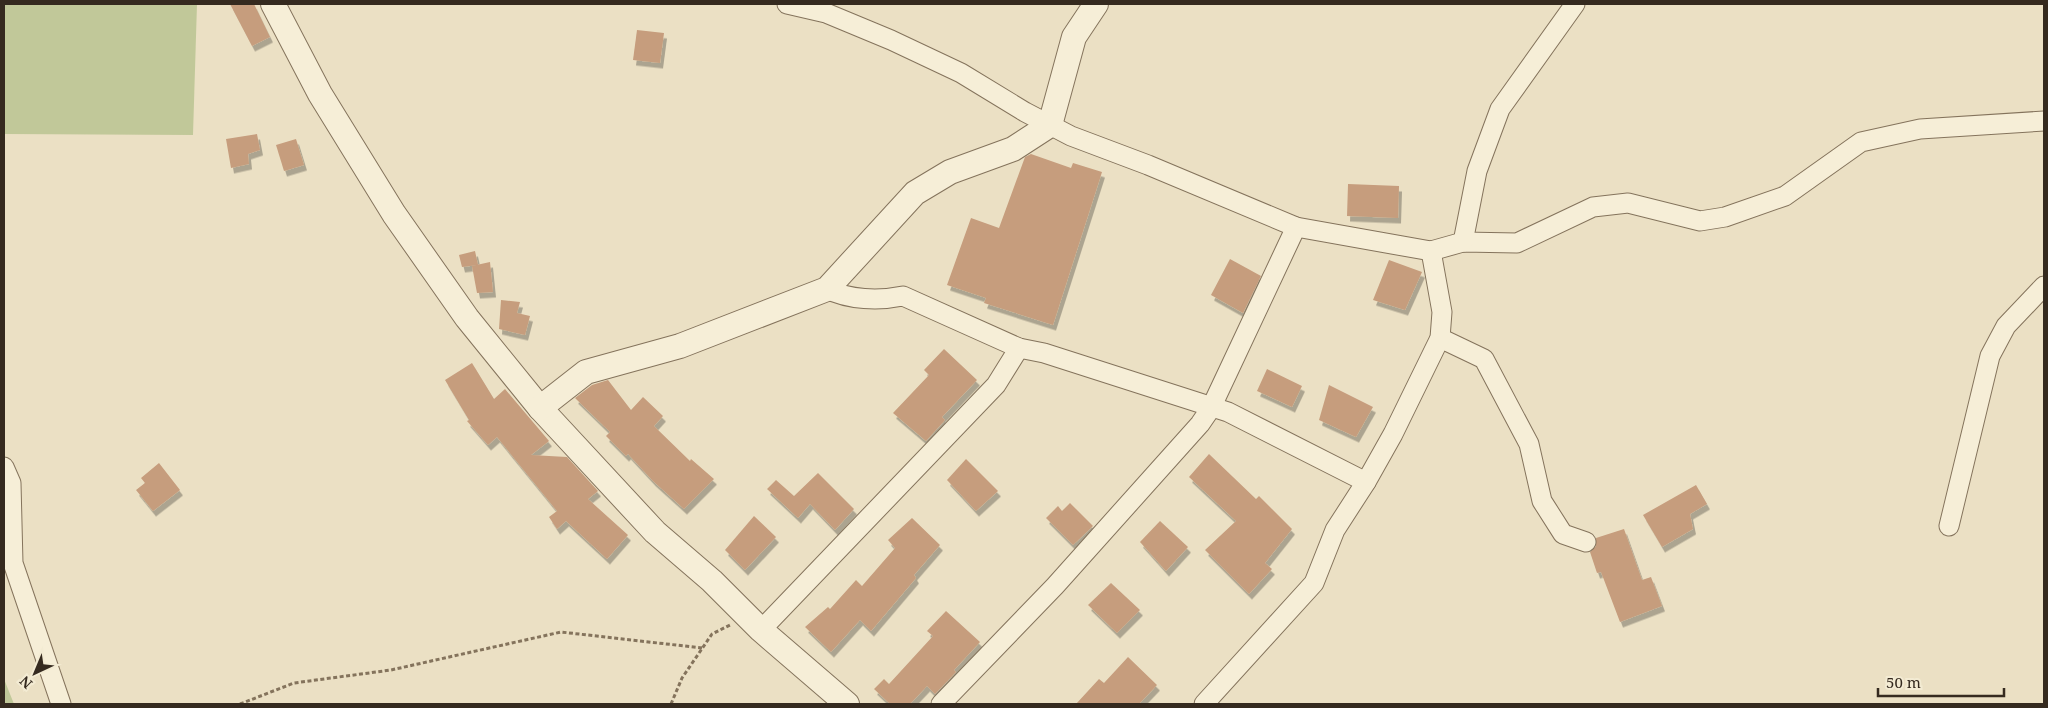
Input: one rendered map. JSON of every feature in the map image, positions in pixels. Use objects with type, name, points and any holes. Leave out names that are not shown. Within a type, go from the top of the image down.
[{"type":"street","points":[[273,4],[320,94],[394,214],[467,318],[540,408],[655,532],[712,581],[754,623],[847,704]]},
{"type":"street","points":[[787,4],[826,13],[962,73],[1071,136],[1148,165],[1296,227],[1431,251],[1463,242],[1517,243],[1594,207],[1628,203],[1700,221],[1725,217],[1785,196],[1860,142],[1920,129],[2044,121]]},
{"type":"street","points":[[540,408],[586,372],[680,346],[827,289],[915,193],[950,172],[1013,149],[1050,125],[1074,37],[1096,4]]},
{"type":"street","points":[[1463,242],[1477,171],[1500,109],[1575,4]]},
{"type":"street","points":[[941,704],[1055,586],[1200,424],[1211,408],[1296,227]]},
{"type":"street","points":[[1204,704],[1314,583],[1335,530],[1366,482],[1393,434],[1440,338],[1442,312],[1431,251]]},
{"type":"street","points":[[1949,526],[1990,356],[2006,326],[2044,286]]},
{"type":"street","points":[[827,289],[839,295],[866,298],[884,299],[903,296],[1018,348],[1044,353],[1228,412],[1366,482]]},
{"type":"street","points":[[1440,338],[1484,359],[1529,444],[1542,501],[1563,534],[1586,542]]},
{"type":"street","points":[[754,623],[996,385],[1018,348]]},
{"type":"street","points":[[4,467],[11,483],[12,563],[61,704]]},
{"type":"path","points":[[671,704],[682,678],[712,634],[754,623]]},
{"type":"path","points":[[240,704],[294,683],[391,670],[561,632],[702,648]]},
{"type":"green space","points":[[4,4],[197,4],[193,135],[4,134]]},
{"type":"green space","points":[[4,679],[14,704],[4,704]]},
{"type":"building","points":[[230,4],[254,4],[270,37],[252,46]]},
{"type":"building","points":[[637,30],[664,33],[660,63],[633,60]]},
{"type":"building","points":[[257,134],[260,150],[248,154],[249,164],[231,168],[226,139]]},
{"type":"building","points":[[296,139],[304,165],[284,171],[276,145]]},
{"type":"building","points":[[1031,154],[1071,168],[1073,163],[1102,172],[1053,325],[984,303],[986,298],[947,285],[971,218],[999,228],[1025,157]]},
{"type":"building","points":[[1348,184],[1399,186],[1398,218],[1347,216]]},
{"type":"building","points":[[475,251],[478,265],[462,267],[459,255]]},
{"type":"building","points":[[1230,259],[1261,276],[1243,313],[1211,295]]},
{"type":"building","points":[[1389,260],[1422,272],[1405,310],[1373,300]]},
{"type":"building","points":[[490,262],[493,292],[477,293],[472,266]]},
{"type":"building","points":[[501,300],[520,302],[517,313],[530,316],[525,335],[499,329]]},
{"type":"building","points":[[944,349],[977,380],[942,417],[945,420],[926,441],[893,413],[929,375],[924,370]]},
{"type":"building","points":[[472,363],[494,399],[505,389],[549,441],[531,455],[567,457],[598,491],[588,499],[628,535],[607,559],[566,521],[557,529],[549,517],[557,511],[497,437],[488,445],[467,421],[469,420],[445,380]]},
{"type":"building","points":[[1267,369],[1302,386],[1292,407],[1257,391]]},
{"type":"building","points":[[608,380],[631,410],[643,397],[663,416],[654,426],[690,461],[691,459],[714,479],[684,509],[653,481],[628,454],[626,456],[606,436],[610,432],[575,398],[592,385]]},
{"type":"building","points":[[1329,385],[1373,407],[1356,437],[1319,420]]},
{"type":"building","points":[[1209,454],[1256,499],[1259,496],[1292,529],[1265,563],[1272,569],[1249,594],[1205,550],[1236,521],[1189,477]]},
{"type":"building","points":[[966,459],[998,491],[976,511],[947,480]]},
{"type":"building","points":[[159,463],[180,490],[153,511],[136,490],[145,483],[141,478]]},
{"type":"building","points":[[818,473],[854,509],[835,530],[810,504],[798,518],[767,489],[776,480],[794,496]]},
{"type":"building","points":[[1696,485],[1707,504],[1690,514],[1693,529],[1662,547],[1643,515]]},
{"type":"building","points":[[1070,503],[1093,526],[1073,545],[1046,518],[1058,506],[1062,511]]},
{"type":"building","points":[[754,516],[776,537],[745,570],[725,550]]},
{"type":"building","points":[[912,518],[940,545],[914,575],[916,578],[871,631],[860,620],[831,652],[805,627],[828,607],[830,609],[856,580],[862,586],[895,548],[888,540]]},
{"type":"building","points":[[1160,521],[1188,547],[1166,571],[1140,542]]},
{"type":"building","points":[[1624,529],[1642,580],[1651,577],[1662,606],[1620,622],[1601,572],[1597,573],[1590,552],[1596,546],[1596,538]]},
{"type":"building","points":[[1111,583],[1140,610],[1117,633],[1088,605]]},
{"type":"building","points":[[946,611],[980,642],[935,694],[927,686],[910,704],[890,704],[874,689],[884,679],[889,684],[933,636],[927,631]]},
{"type":"building","points":[[1128,657],[1157,685],[1139,704],[1076,704],[1099,679],[1104,683]]}]
